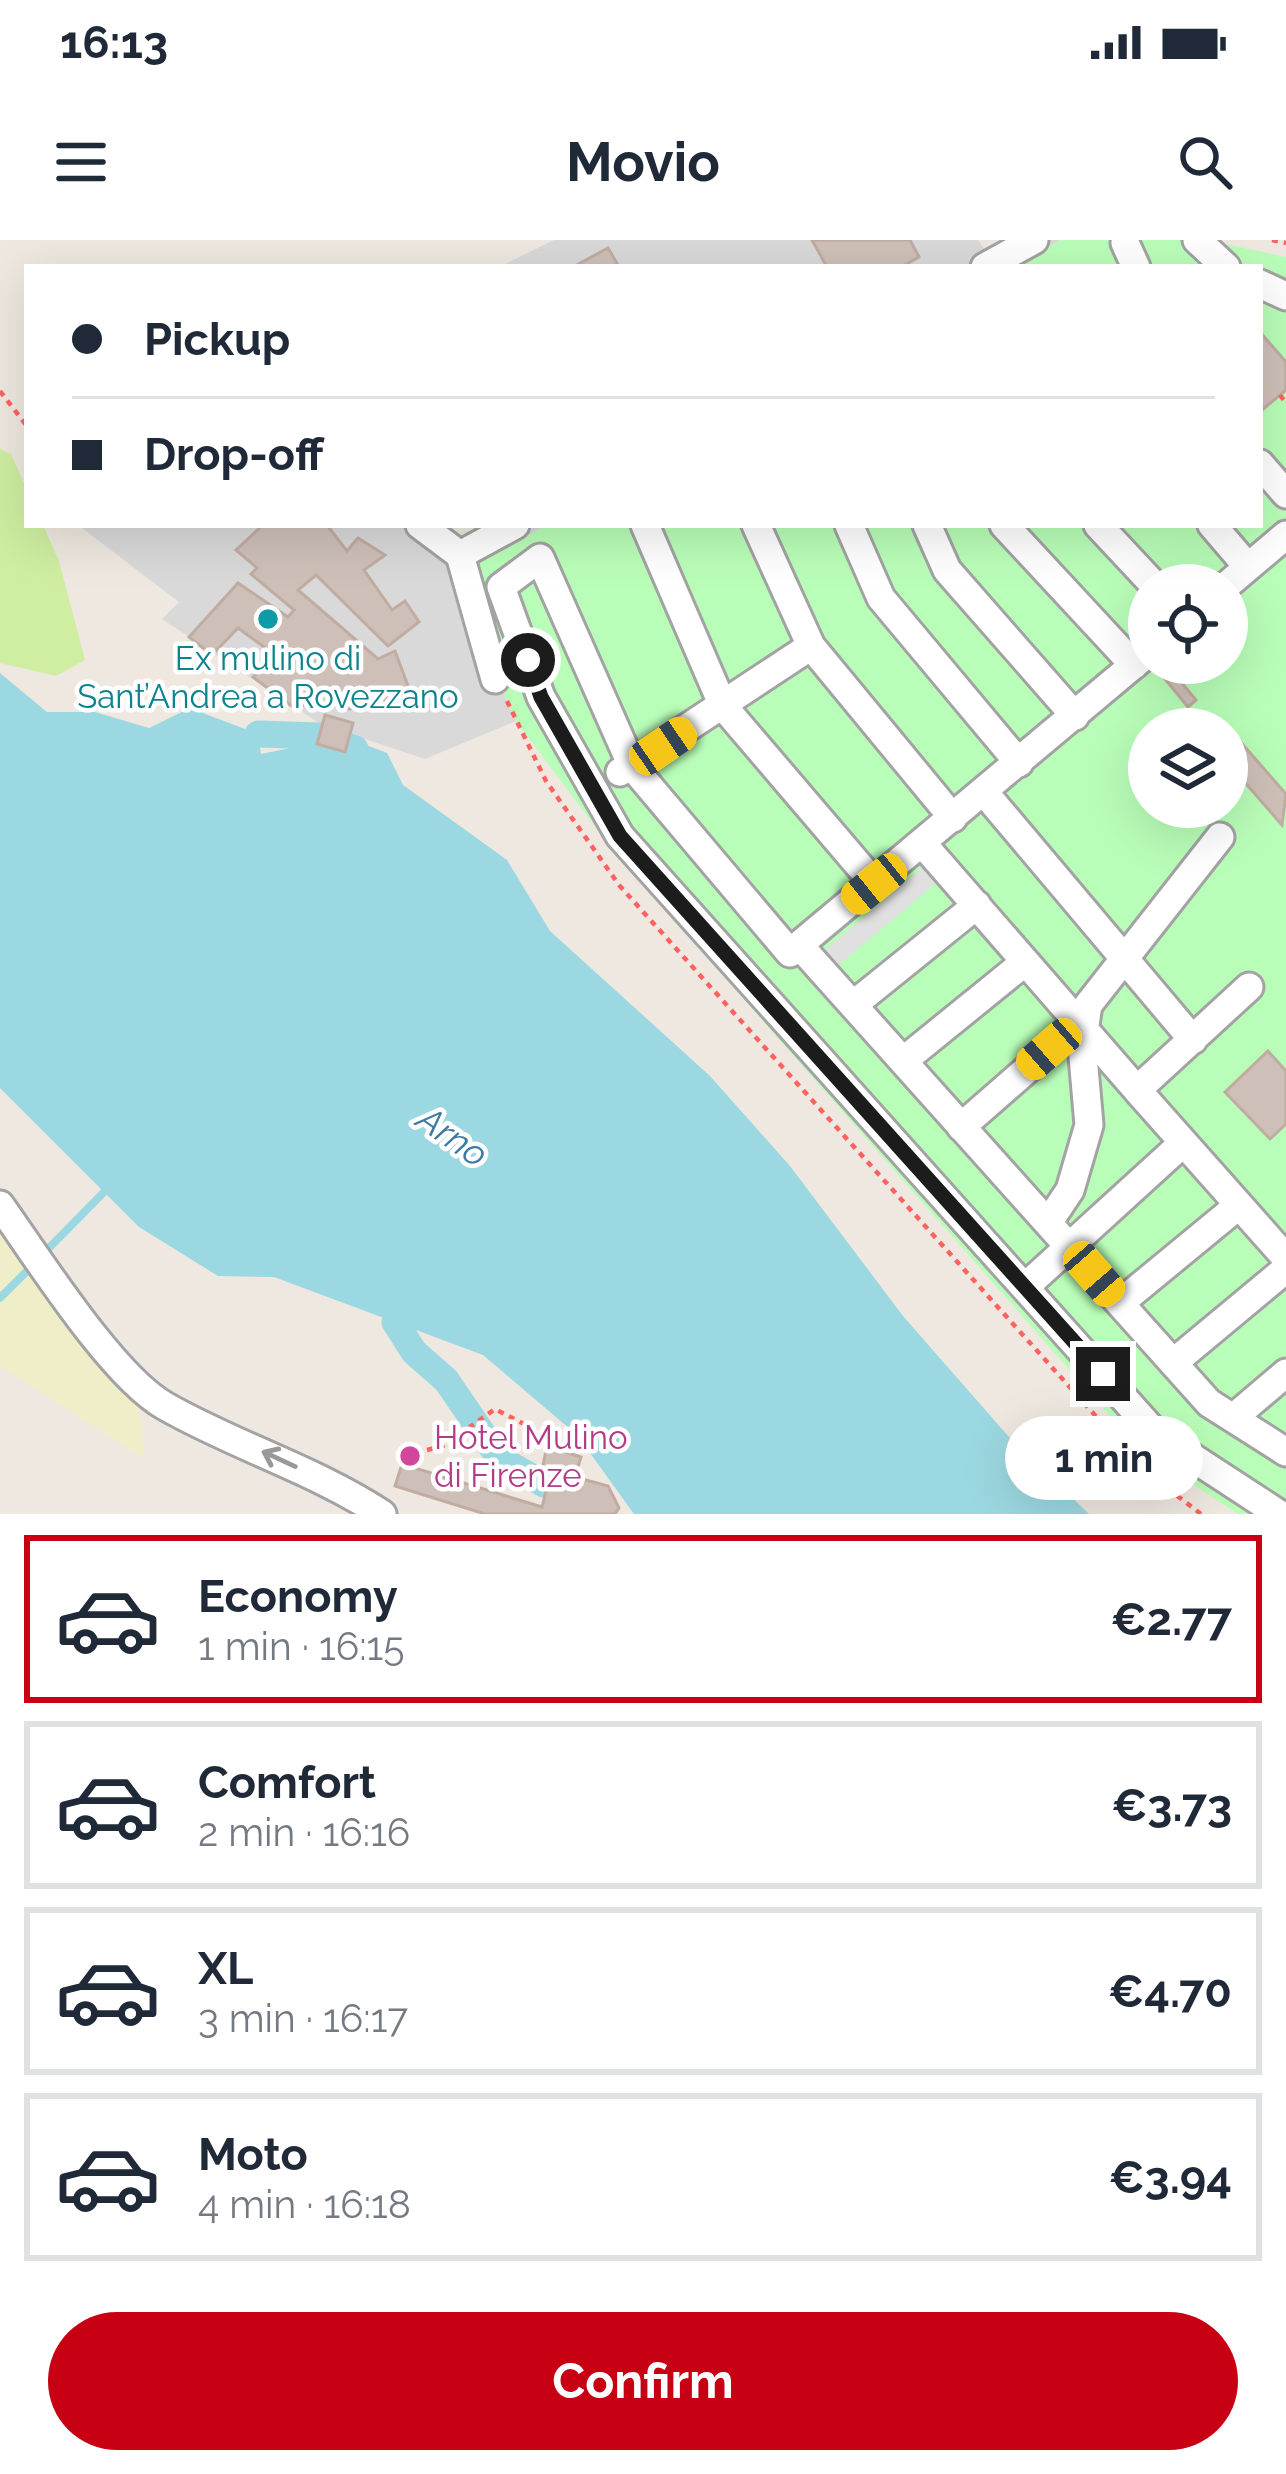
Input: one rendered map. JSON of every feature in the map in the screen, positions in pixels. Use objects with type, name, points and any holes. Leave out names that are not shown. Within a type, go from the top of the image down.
[{"type":"street","points":[[990,264],[1034,240]]},
{"type":"street","points":[[1197,240],[1223,264]]},
{"type":"street","points":[[1263,467],[1286,494]]},
{"type":"street","points":[[424,528],[460,555],[495,679]]},
{"type":"street","points":[[460,555],[509,528]]},
{"type":"street","points":[[646,528],[723,706],[874,884]]},
{"type":"street","points":[[757,528],[811,646],[952,818]]},
{"type":"street","points":[[850,528],[881,598],[1019,763]]},
{"type":"street","points":[[928,528],[947,570],[1075,716]]},
{"type":"street","points":[[1007,528],[1128,645]]},
{"type":"street","points":[[1101,528],[1134,564]]},
{"type":"street","points":[[1214,528],[1232,564]]},
{"type":"street","points":[[1248,567],[1286,535]]},
{"type":"street","points":[[1279,1514],[1155,1433],[620,836],[541,697],[500,587],[540,558],[632,766],[1209,1403],[1286,1451]]},
{"type":"street","points":[[595,786],[811,646]]},
{"type":"street","points":[[754,986],[1128,671]]},
{"type":"street","points":[[985,792],[1192,1040]]},
{"type":"street","points":[[1048,1223],[1070,1190],[1089,1125],[1081,1026],[1088,1005],[1220,837]]},
{"type":"street","points":[[922,843],[1286,1258]]},
{"type":"street","points":[[853,1005],[976,905]]},
{"type":"street","points":[[903,1061],[1025,962]]},
{"type":"street","points":[[1137,1090],[1250,987]]},
{"type":"street","points":[[962,1126],[1081,1026]]},
{"type":"street","points":[[1024,1287],[1183,1143]]},
{"type":"street","points":[[0,1205],[98,1340],[160,1404],[339,1486],[382,1514]]},
{"type":"street","points":[[1120,1304],[1239,1205]]},
{"type":"street","points":[[1173,1363],[1286,1269]]},
{"type":"street","points":[[1233,1418],[1286,1373]]},
{"type":"path","points":[[1272,240],[1286,243]]},
{"type":"path","points":[[0,391],[24,422]]},
{"type":"path","points":[[1280,395],[1286,403]]},
{"type":"path","points":[[427,1450],[484,1414],[506,1410],[553,1439]]},
{"type":"shaded area","points":[[554,240],[978,240],[988,255],[1013,240],[1060,240],[1016,264],[505,264]]},
{"type":"shaded area","points":[[82,528],[419,528],[452,550],[495,528],[542,528],[479,563],[466,603],[516,721],[425,759],[322,725],[162,619],[179,602]]},
{"type":"shaded area","points":[[929,862],[942,878],[828,974],[815,958]]},
{"type":"green space","points":[[1060,240],[1206,240],[1286,257],[1286,1514],[1238,1514],[1139,1449],[611,848],[516,721],[465,603],[467,581],[479,563],[542,528],[1263,528],[1263,264],[1017,264]]},
{"type":"green space","points":[[0,449],[11,454],[24,483],[24,528],[44,528],[59,561],[85,660],[56,676],[0,663]]},
{"type":"green space","points":[[0,1211],[138,1407],[146,1460],[0,1366]]},
{"type":"water","name":"Arno","points":[[0,673],[47,712],[95,712],[149,728],[190,708],[258,734],[261,754],[305,745],[352,758],[356,741],[387,753],[403,785],[507,860],[550,931],[710,1076],[790,1166],[903,1316],[1009,1437],[1089,1514],[634,1514],[577,1435],[483,1355],[274,1277],[218,1276],[139,1227],[0,1088]]},
{"type":"building","points":[[812,240],[910,240],[919,257],[906,264],[825,264]]},
{"type":"building","points":[[608,248],[617,264],[579,264]]},
{"type":"building","points":[[1263,335],[1286,362],[1286,390],[1263,409]]},
{"type":"building","name":"Ex mulino di Sant’Andrea a Rovezzano","points":[[260,528],[329,528],[347,551],[358,538],[385,555],[364,570],[392,610],[405,601],[419,622],[388,646],[316,575],[298,590],[378,659],[395,651],[414,702],[348,709],[325,687],[297,710],[253,677],[278,657],[238,628],[212,655],[189,637],[238,583],[288,617],[294,610],[251,574],[257,568],[236,550]]},
{"type":"building","points":[[1169,684],[1183,684],[1196,700],[1188,707]]},
{"type":"building","points":[[325,715],[353,723],[345,752],[317,744]]},
{"type":"building","points":[[1248,750],[1286,794],[1282,825],[1248,786]]},
{"type":"building","points":[[1268,1051],[1286,1071],[1286,1124],[1270,1139],[1225,1092]]},
{"type":"building","points":[[547,1446],[581,1457],[575,1477],[608,1486],[619,1508],[615,1514],[485,1514],[395,1486],[402,1464],[542,1507],[550,1475],[542,1470]]},
{"type":"waterway","points":[[258,734],[319,736],[355,749]]},
{"type":"waterway","points":[[43,1254],[108,1188]]},
{"type":"waterway","points":[[0,1298],[33,1265]]},
{"type":"waterway","points":[[395,1322],[414,1352],[446,1380],[500,1459],[544,1484]]},
{"type":"place","name":"Ex mulino di Sant’Andrea a Rovezzano","points":[[268,619]]},
{"type":"place","name":"Hotel Mulino di Firenze","points":[[410,1456]]},
{"type":"route","points":[[528,660],[541,697],[620,836],[1103,1374]]}]
